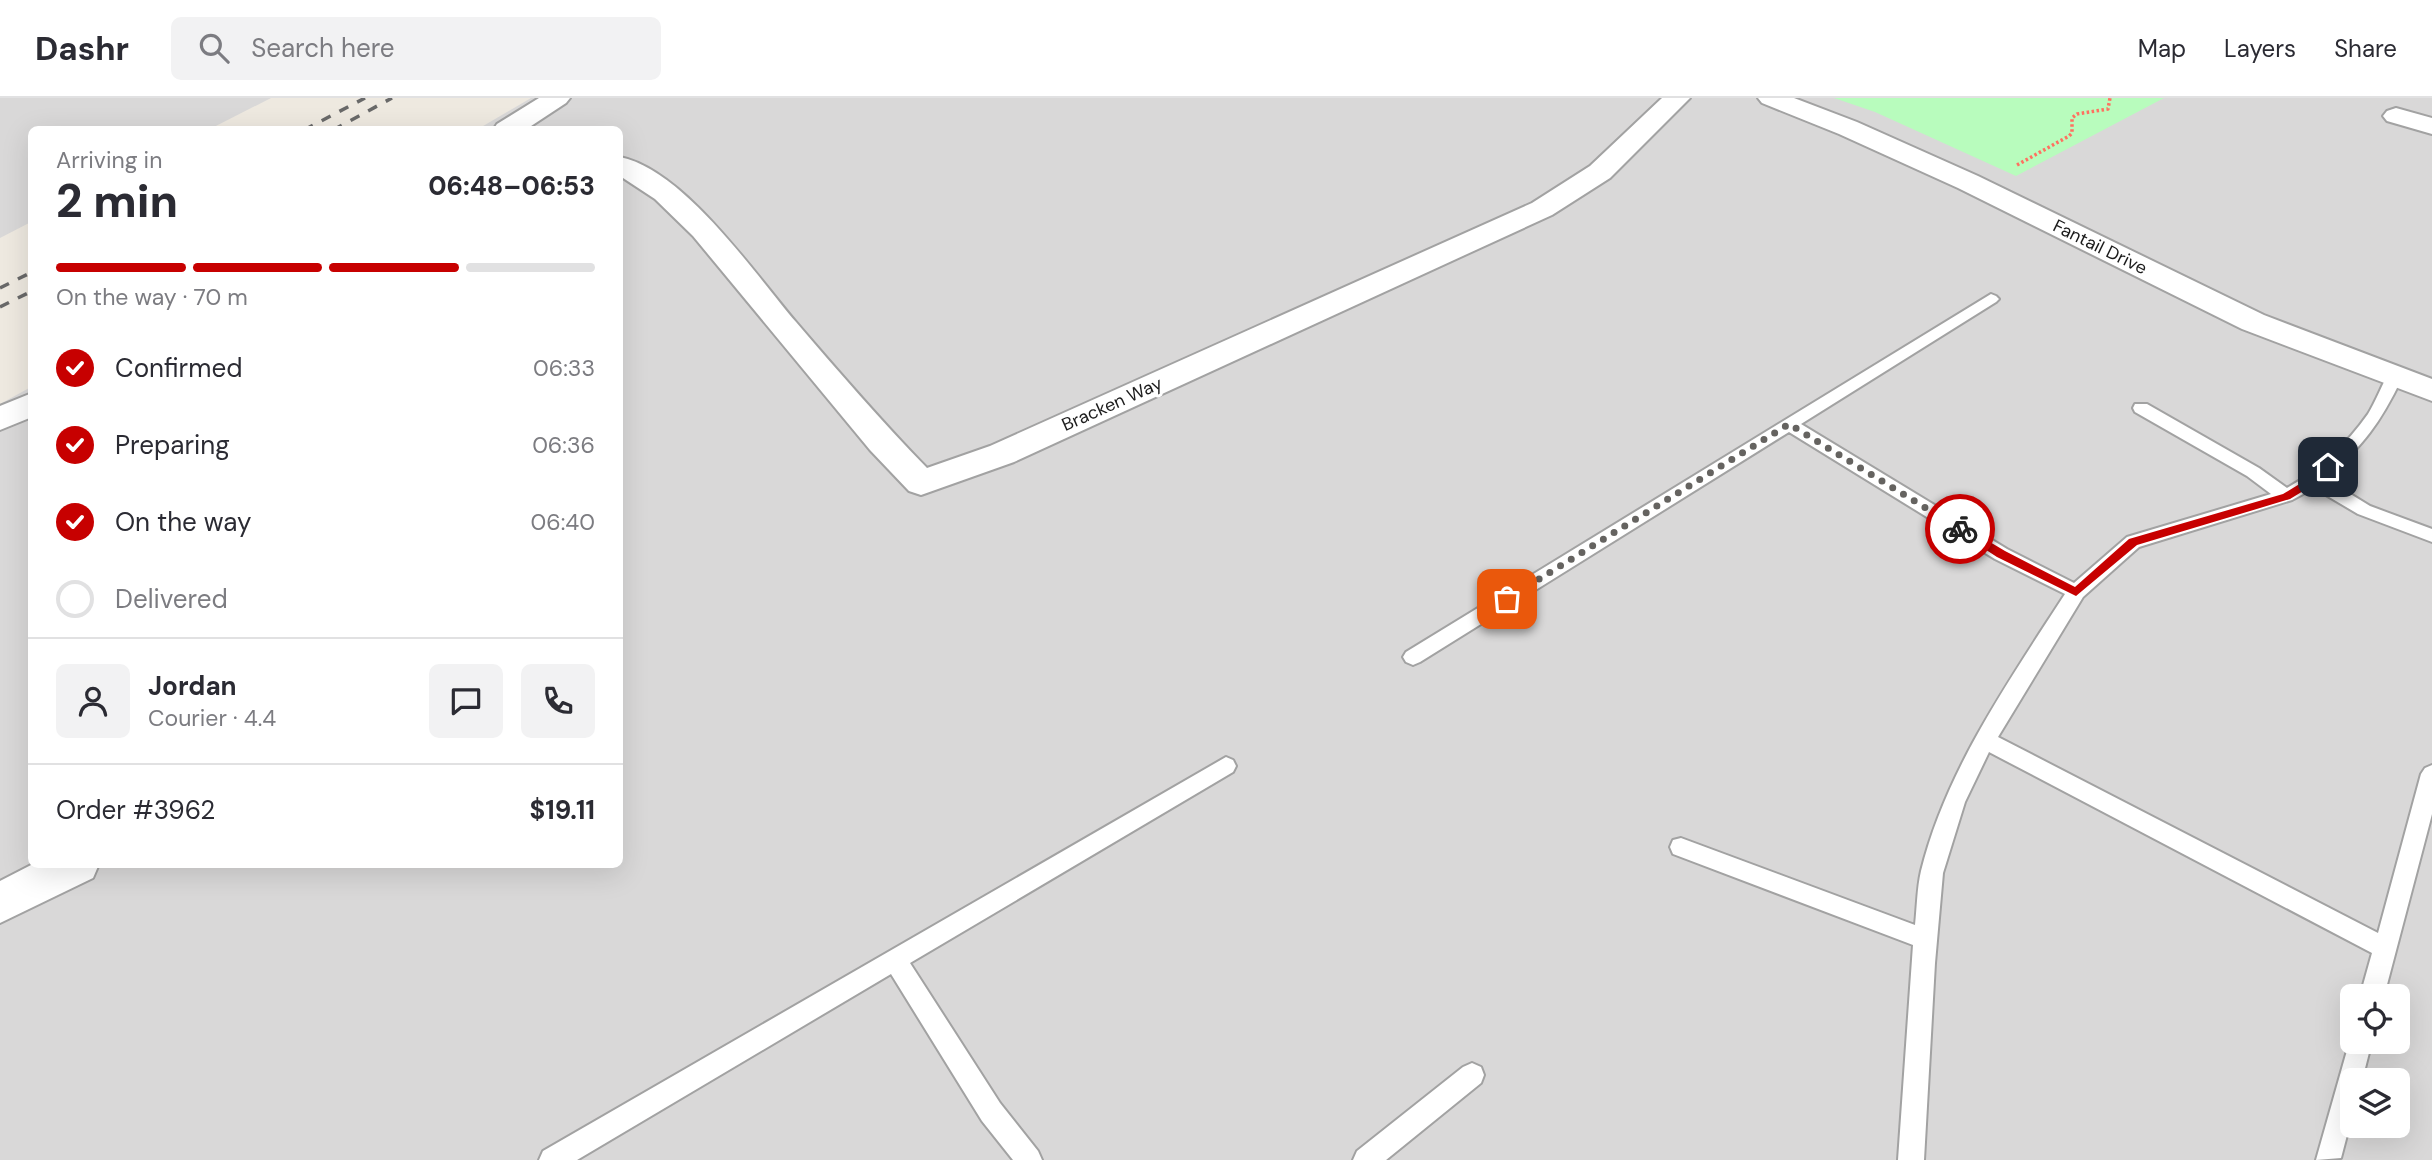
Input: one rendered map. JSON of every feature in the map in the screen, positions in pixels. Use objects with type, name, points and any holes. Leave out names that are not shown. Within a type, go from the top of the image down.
[{"type":"street","points":[[523,126],[557,98]]},
{"type":"street","name":"Bracken Way","points":[[623,167],[668,196],[701,228],[872,433],[922,483],[1002,454],[1542,209],[1600,172],[1677,98]]},
{"type":"street","name":"Fantail Drive","points":[[1771,98],[1848,128],[1979,188],[2253,322],[2432,391]]},
{"type":"street","points":[[2396,116],[2432,126]]},
{"type":"street","points":[[0,419],[28,405]]},
{"type":"street","points":[[0,903],[69,868]]},
{"type":"lane","points":[[1413,657],[1990,299]]},
{"type":"lane","points":[[1911,1160],[1925,939],[1932,873],[1954,802],[1985,740],[2076,592],[2133,542],[2286,496],[2314,480],[2357,442],[2378,413],[2394,378]]},
{"type":"lane","points":[[2141,408],[2253,472],[2286,496]]},
{"type":"lane","points":[[1789,424],[2001,554],[2076,592]]},
{"type":"lane","points":[[2314,480],[2364,510],[2432,537]]},
{"type":"lane","points":[[1985,740],[2385,948]]},
{"type":"lane","points":[[552,1160],[1226,766]]},
{"type":"lane","points":[[2375,984],[2432,774]]},
{"type":"lane","points":[[1681,848],[1925,939]]},
{"type":"lane","points":[[895,959],[991,1112],[1029,1160]]},
{"type":"lane","points":[[2328,1158],[2356,1054]]},
{"type":"lane","points":[[1366,1160],[1472,1075]]},
{"type":"path","points":[[1979,188],[2069,136],[2072,132],[2072,118],[2077,114],[2108,109],[2110,98]]},
{"type":"shaded area","points":[[0,98],[271,98],[216,126],[28,126],[28,224],[0,238]]},
{"type":"shaded area","points":[[531,98],[2432,98],[2432,1160],[0,1160],[0,404],[28,389],[28,868],[623,868],[623,126],[483,126]]},
{"type":"green space","points":[[1834,98],[2164,98],[2016,176],[1875,112]]},
{"type":"railway","points":[[312,126],[365,98]]},
{"type":"railway","points":[[340,126],[392,98]]},
{"type":"railway","points":[[0,288],[28,274]]},
{"type":"railway","points":[[0,307],[28,293]]},
{"type":"way so far","points":[[1507,599],[1789,424],[1960,529]]},
{"type":"route","points":[[1960,529],[2001,554],[2076,592],[2133,542],[2286,496],[2314,480],[2328,467]]}]
